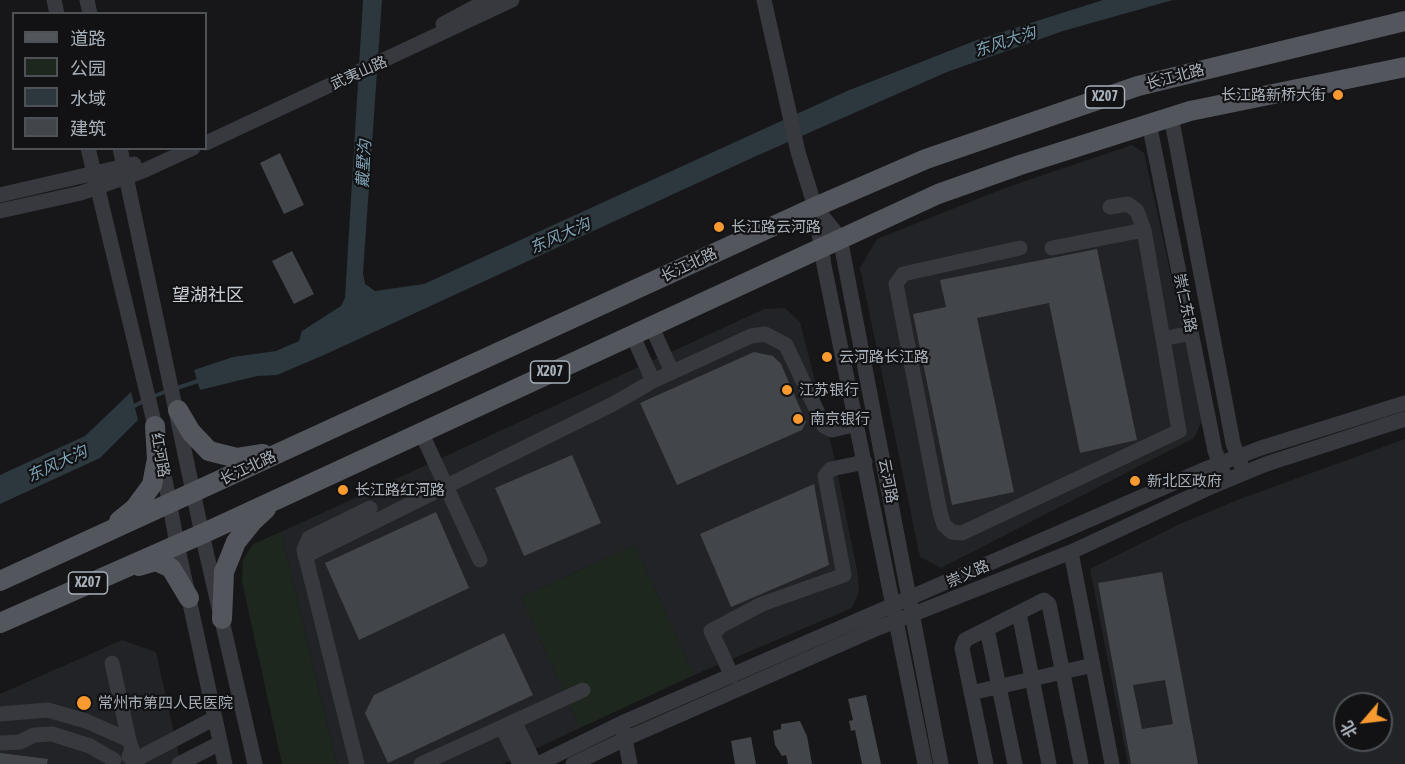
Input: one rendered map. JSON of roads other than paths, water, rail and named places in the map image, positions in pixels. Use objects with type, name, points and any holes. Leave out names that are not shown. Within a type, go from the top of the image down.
[{"type":"main road","name":"长江北路","points":[[0,581],[815,207],[926,159],[1138,86],[1405,21]]},
{"type":"main road","name":"X207","points":[[0,623],[202,534],[821,246],[938,194],[1171,116],[1405,67]]},
{"type":"main road","points":[[178,410],[191,432],[209,451],[237,458],[284,451]]},
{"type":"main road","points":[[102,535],[135,508],[152,485],[157,459],[155,426]]},
{"type":"main road","points":[[222,619],[224,572],[236,542],[252,522],[279,498]]},
{"type":"main road","points":[[110,573],[156,561],[171,568],[189,598]]},
{"type":"street","name":"武夷山路","points":[[385,57],[488,0]]},
{"type":"street","name":"武夷山路","points":[[207,133],[512,0]]},
{"type":"street","name":"云河路","points":[[764,0],[798,152],[815,207],[895,622],[925,764]]},
{"type":"street","name":"武夷山路","points":[[207,143],[354,70]]},
{"type":"street","name":"崇仁东路","points":[[1171,116],[1233,443],[1244,473]]},
{"type":"street","name":"崇仁东路","points":[[1149,123],[1189,326],[1220,463],[1226,480]]},
{"type":"street","name":"红河路","points":[[88,150],[155,426],[177,544],[223,753]]},
{"type":"street","name":"红河路","points":[[120,150],[178,410],[202,534],[255,764]]},
{"type":"street","points":[[126,172],[167,150]]},
{"type":"street","points":[[0,211],[126,172],[187,150]]},
{"type":"street","points":[[0,195],[96,181]]},
{"type":"street","points":[[1020,248],[903,273],[896,284],[940,512],[944,525],[952,532],[962,532],[1179,430],[1144,230],[1137,211],[1128,204],[1110,207]]},
{"type":"street","name":"云河路","points":[[815,207],[840,238],[941,764]]},
{"type":"street","points":[[1052,248],[1144,230]]},
{"type":"street","points":[[651,325],[672,372]]},
{"type":"street","points":[[1162,332],[1189,326]]},
{"type":"street","points":[[632,334],[653,381]]},
{"type":"street","points":[[305,556],[613,404],[653,381],[751,336],[765,334],[786,345],[824,426],[832,430],[857,424]]},
{"type":"street","name":"崇义路","points":[[537,764],[622,723],[1220,463],[1405,403]]},
{"type":"street","name":"崇义路","points":[[573,764],[625,739],[895,622],[1071,552],[1226,480],[1405,419]]},
{"type":"street","points":[[421,432],[480,560]]},
{"type":"street","points":[[711,632],[762,604],[844,575],[825,476],[831,469],[865,462]]},
{"type":"street","points":[[357,764],[304,550],[309,538],[370,508]]},
{"type":"street","points":[[1071,552],[1112,764]]},
{"type":"street","points":[[711,632],[827,589]]},
{"type":"street","points":[[986,764],[962,648],[965,640],[1044,600],[1049,604],[1082,764]]},
{"type":"street","points":[[1019,613],[1049,764]]},
{"type":"street","points":[[987,629],[1016,764]]},
{"type":"street","points":[[711,632],[732,676]]},
{"type":"street","points":[[112,663],[129,740],[139,761]]},
{"type":"street","points":[[971,693],[1093,665]]},
{"type":"street","points":[[421,764],[584,690]]},
{"type":"street","points":[[0,714],[48,710],[86,720],[129,740]]},
{"type":"street","points":[[31,711],[28,728],[34,735]]},
{"type":"street","points":[[0,743],[20,742],[34,735],[52,734],[90,747],[111,762],[139,761],[216,721]]},
{"type":"street","points":[[622,723],[630,764]]},
{"type":"street","points":[[508,724],[520,764]]},
{"type":"street","points":[[508,724],[537,764]]},
{"type":"street","points":[[180,764],[223,753]]},
{"type":"street","points":[[197,764],[223,753]]},
{"type":"water","name":"戴墅沟","points":[[363,0],[382,0],[363,273],[365,284],[375,291],[424,284],[847,91],[977,40],[1103,0],[1173,0],[1063,31],[947,72],[754,157],[324,355],[277,375],[257,376],[200,390],[194,370],[233,357],[276,351],[299,341],[302,331],[341,306],[345,298]]},
{"type":"water","points":[[131,392],[138,420],[100,458],[0,504],[0,475],[85,436]]},
{"type":"waterway","name":"东风大沟","points":[[174,389],[201,380]]},
{"type":"waterway","name":"东风大沟","points":[[152,397],[167,391]]},
{"type":"waterway","name":"东风大沟","points":[[131,408],[145,400]]},
{"type":"place","name":"长江路新桥大街","points":[[1338,95]]},
{"type":"place","name":"长江路云河路","points":[[719,227]]},
{"type":"place","name":"云河路长江路","points":[[827,357]]},
{"type":"place","name":"江苏银行","points":[[787,390]]},
{"type":"place","name":"南京银行","points":[[798,419]]},
{"type":"place","name":"新北区政府","points":[[1135,481]]},
{"type":"place","name":"长江路红河路","points":[[343,490]]},
{"type":"place","name":"常州市第四人民医院","points":[[84,703]]},
{"type":"district","name":"望湖社区","points":[[208,295]]}]
